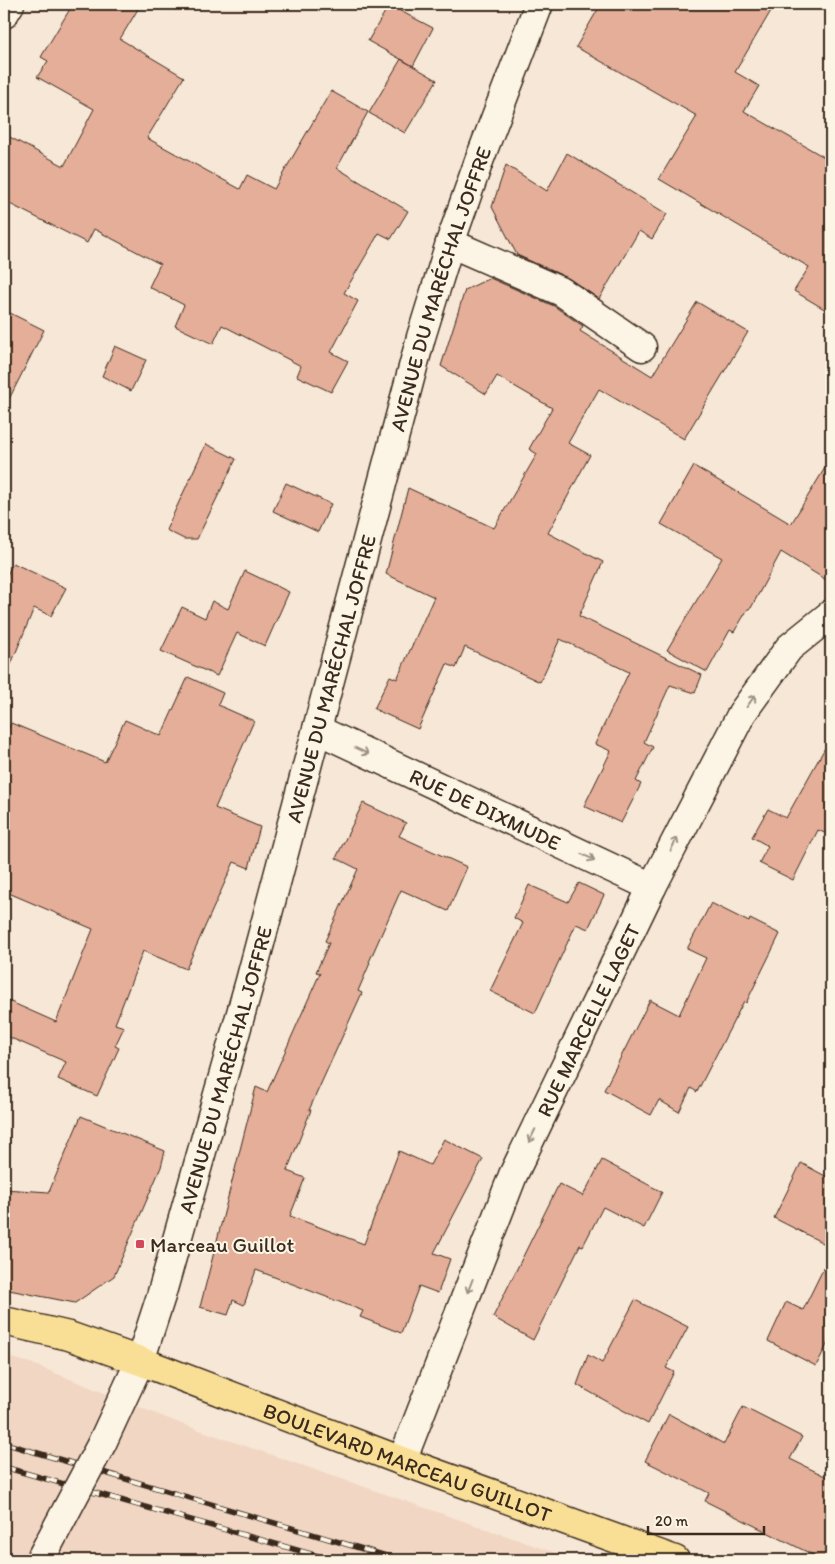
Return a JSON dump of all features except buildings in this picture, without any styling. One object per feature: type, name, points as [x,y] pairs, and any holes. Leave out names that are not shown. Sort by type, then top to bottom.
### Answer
[{"type":"main road","name":"BOULEVARD MARCEAU GUILLOT","points":[[4,1321],[69,1336],[140,1361],[402,1461],[675,1560]]},
{"type":"street","points":[[4,14],[10,4]]},
{"type":"street","name":"AVENUE DU MARÉCHAL JOFFRE","points":[[40,1560],[102,1443],[140,1361],[161,1296],[233,1043],[419,346],[450,243],[539,4]]},
{"type":"street","points":[[450,243],[562,292],[642,347]]},
{"type":"street","name":"RUE MARCELLE LAGET","points":[[402,1461],[513,1175],[652,887],[742,713],[789,648],[831,614]]},
{"type":"street","name":"RUE DE DIXMUDE","points":[[318,730],[652,887]]},
{"type":"shaded area","points":[[4,1356],[30,1363],[179,1423],[576,1560],[4,1560]]},
{"type":"railway","points":[[4,1443],[400,1560]]},
{"type":"railway","points":[[4,1467],[332,1560]]},
{"type":"place","name":"Marceau Guillot","points":[[140,1244]]}]
